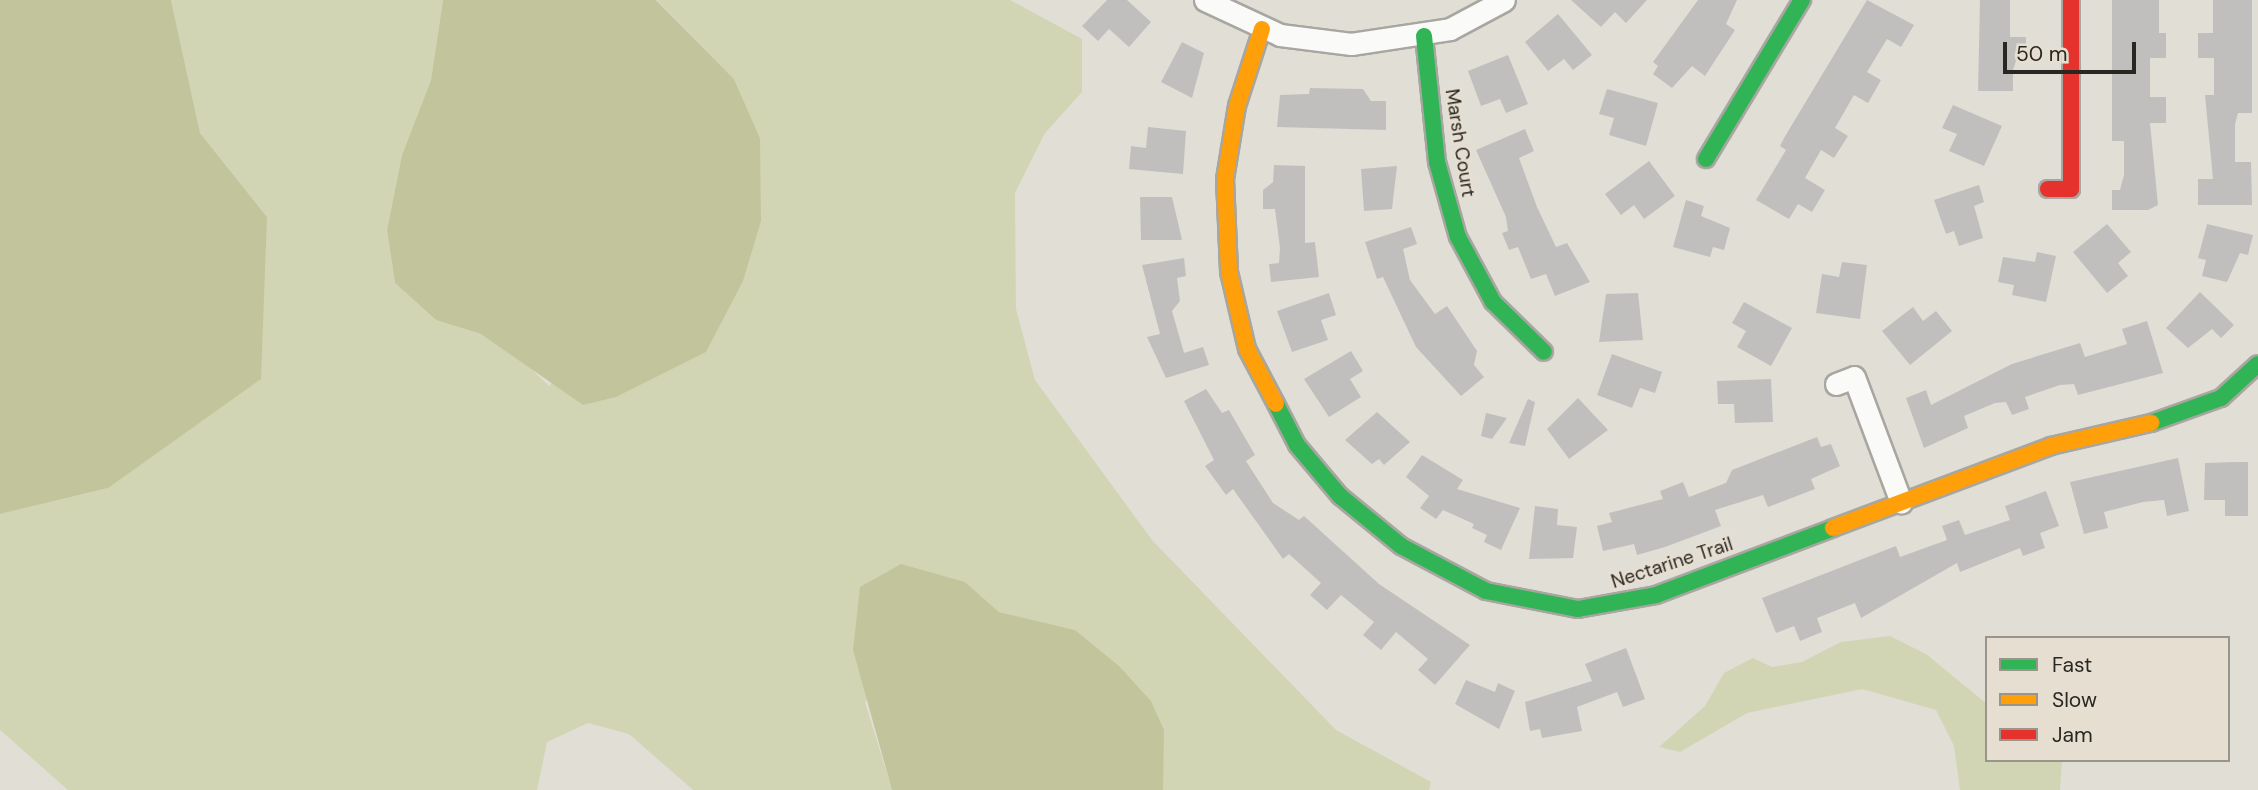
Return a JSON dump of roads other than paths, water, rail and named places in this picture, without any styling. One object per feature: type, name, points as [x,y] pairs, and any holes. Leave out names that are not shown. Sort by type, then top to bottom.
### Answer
[{"type":"street","points":[[1205,0],[1262,29],[1351,44],[1424,36],[1474,19],[1504,0]]},
{"type":"street","points":[[1706,159],[1802,0]]},
{"type":"street","points":[[2048,189],[2071,189],[2071,0]]},
{"type":"street","name":"Nectarine Trail","points":[[1262,29],[1237,106],[1225,179],[1236,312],[1276,412],[1314,468],[1367,521],[1486,591],[1578,609],[1656,595],[2051,446],[2183,416],[2221,397],[2258,364]]},
{"type":"street","name":"Marsh Court","points":[[1424,36],[1437,162],[1458,237],[1493,302],[1544,352]]},
{"type":"street","points":[[1836,384],[1854,377],[1901,502]]}]
